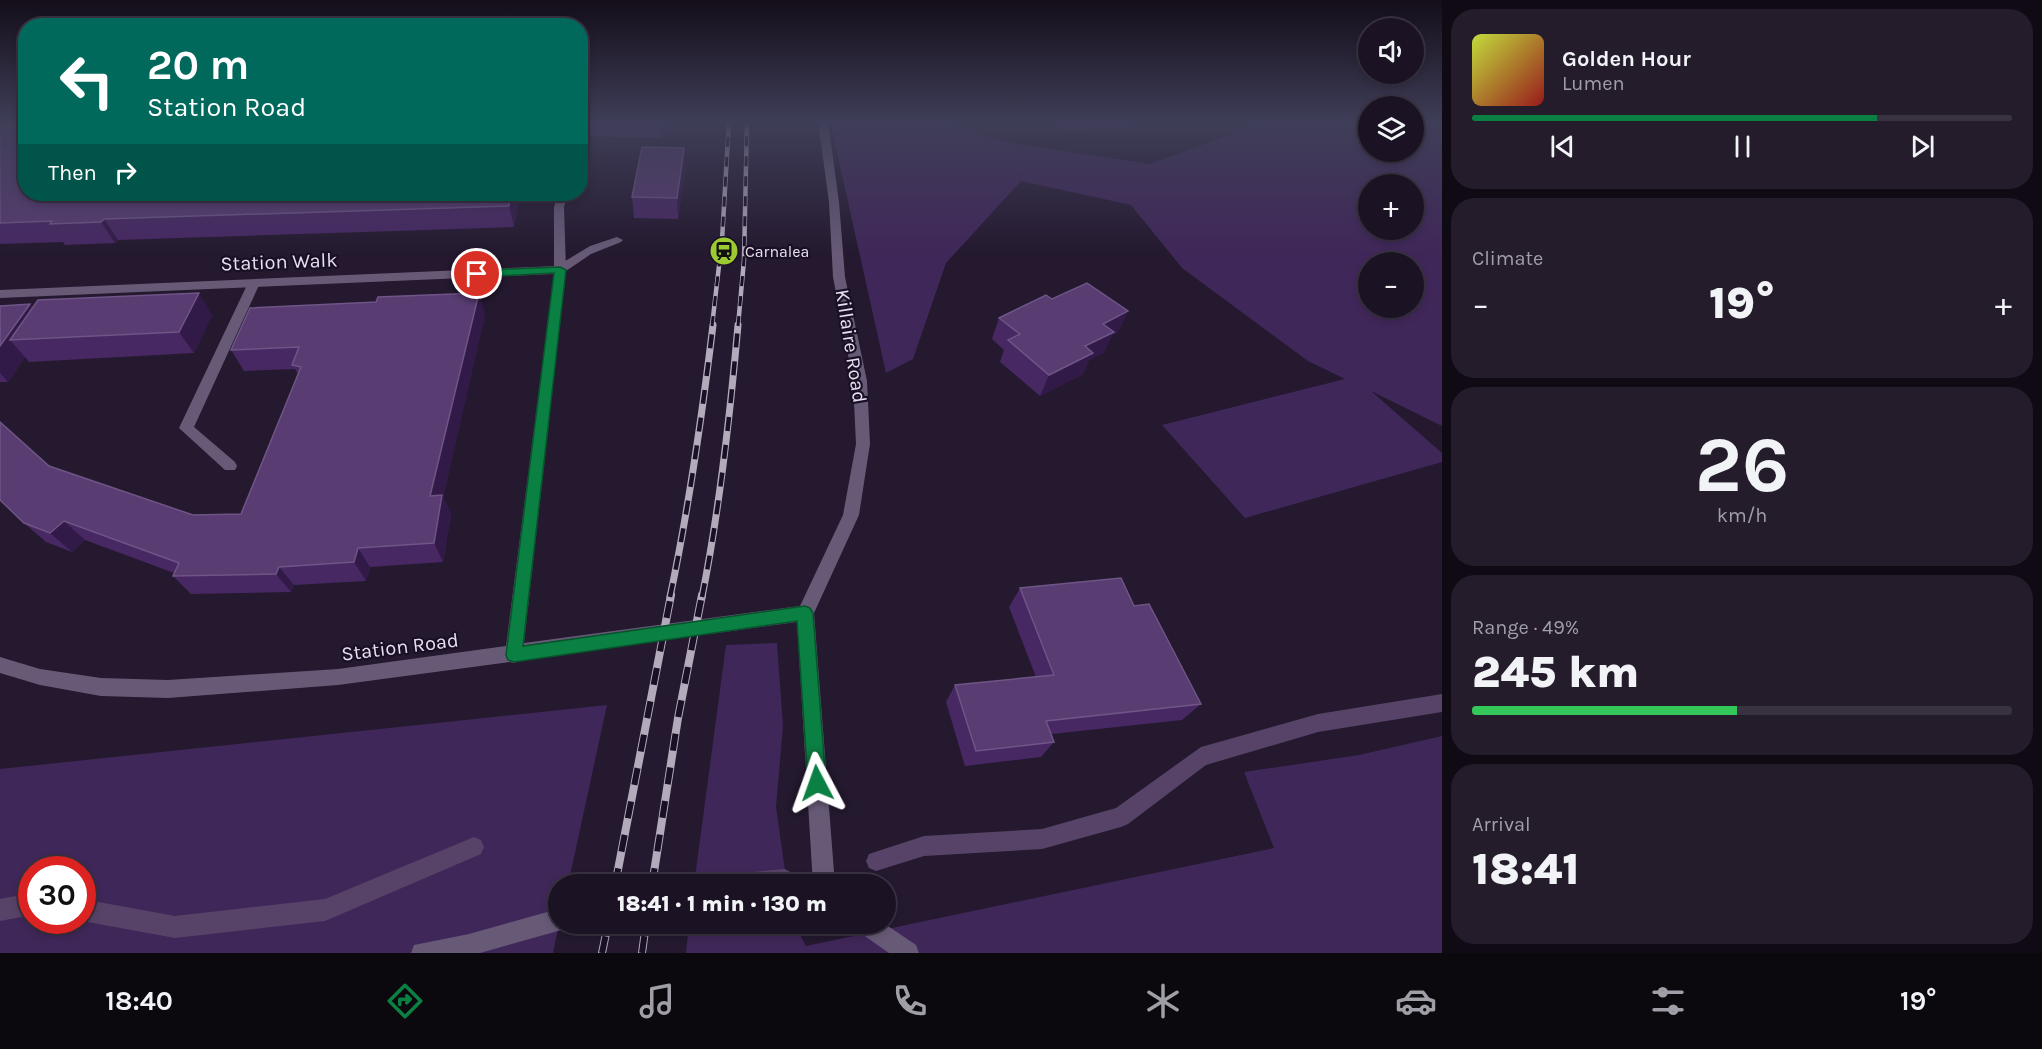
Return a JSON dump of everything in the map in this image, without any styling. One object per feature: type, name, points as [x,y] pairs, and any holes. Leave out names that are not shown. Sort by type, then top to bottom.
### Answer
[{"type":"street","name":"Killaire Road","points":[[823,874],[805,613],[851,515],[863,444],[860,381],[840,277],[829,165]]},
{"type":"street","points":[[514,655],[560,270],[561,201]]},
{"type":"street","points":[[560,270],[583,253],[604,243],[617,240]]},
{"type":"street","name":"Station Walk","points":[[0,294],[560,270]]},
{"type":"street","points":[[230,466],[186,428],[254,283]]},
{"type":"street","name":"Station Road","points":[[0,665],[40,677],[101,687],[168,689],[338,677],[514,655],[805,613]]},
{"type":"street","points":[[422,953],[470,945],[548,923]]},
{"type":"street","points":[[881,934],[908,953]]},
{"type":"shaded area","points":[[840,165],[1442,165],[1442,426],[1371,391],[1442,453],[1442,462],[1245,518],[1162,425],[1345,379],[1308,361],[1182,268],[1131,205],[1021,181],[946,263],[913,359],[886,373]]},
{"type":"shaded area","points":[[777,643],[783,726],[776,807],[785,874],[695,874],[726,645]]},
{"type":"shaded area","points":[[607,705],[570,874],[548,874],[548,934],[557,934],[553,953],[0,953],[0,769]]},
{"type":"shaded area","points":[[1442,736],[1442,953],[686,953],[688,934],[799,934],[806,946],[863,934],[896,934],[896,927],[1274,848],[1244,772],[1359,755]]},
{"type":"building","points":[[0,165],[18,165],[18,201],[510,201],[509,206],[104,219],[101,222],[50,224],[52,221],[0,223]]},
{"type":"building","points":[[638,165],[682,165],[677,198],[632,197]]},
{"type":"building","points":[[1087,283],[1128,311],[1103,324],[1114,332],[1085,346],[1093,353],[1049,375],[1008,340],[1020,334],[999,318],[1046,295],[1052,299]]},
{"type":"building","points":[[199,293],[179,332],[10,340],[38,300]]},
{"type":"building","points":[[479,293],[430,496],[442,495],[434,543],[358,548],[354,562],[279,567],[276,574],[173,576],[179,563],[64,521],[50,533],[24,523],[0,500],[0,422],[49,466],[193,515],[241,514],[301,367],[292,365],[299,347],[231,350],[250,308],[376,302],[378,297]]},
{"type":"building","points":[[30,304],[0,346],[0,306]]},
{"type":"building","points":[[1121,578],[1134,606],[1149,604],[1201,704],[1046,721],[1054,742],[976,751],[955,685],[1054,675],[1020,588]]},
{"type":"waterway","points":[[876,861],[924,846],[1042,839],[1121,817],[1201,757],[1318,723],[1442,703]]},
{"type":"waterway","points":[[96,913],[175,927],[325,910],[474,847]]},
{"type":"waterway","points":[[0,910],[18,907]]},
{"type":"railway","points":[[712,326],[722,240],[726,165]]},
{"type":"railway","points":[[738,326],[744,260],[746,165]]},
{"type":"railway","points":[[670,597],[695,461],[713,325]]},
{"type":"railway","points":[[702,597],[724,461],[738,325]]},
{"type":"railway","points":[[617,874],[671,595]]},
{"type":"railway","points":[[654,874],[678,718],[702,595]]},
{"type":"railway","points":[[602,953],[606,934]]},
{"type":"railway","points":[[642,953],[645,934]]},
{"type":"place","name":"Carnalea","points":[[724,251]]},
{"type":"route","points":[[477,274],[560,270],[514,655],[805,613],[817,783]]}]
